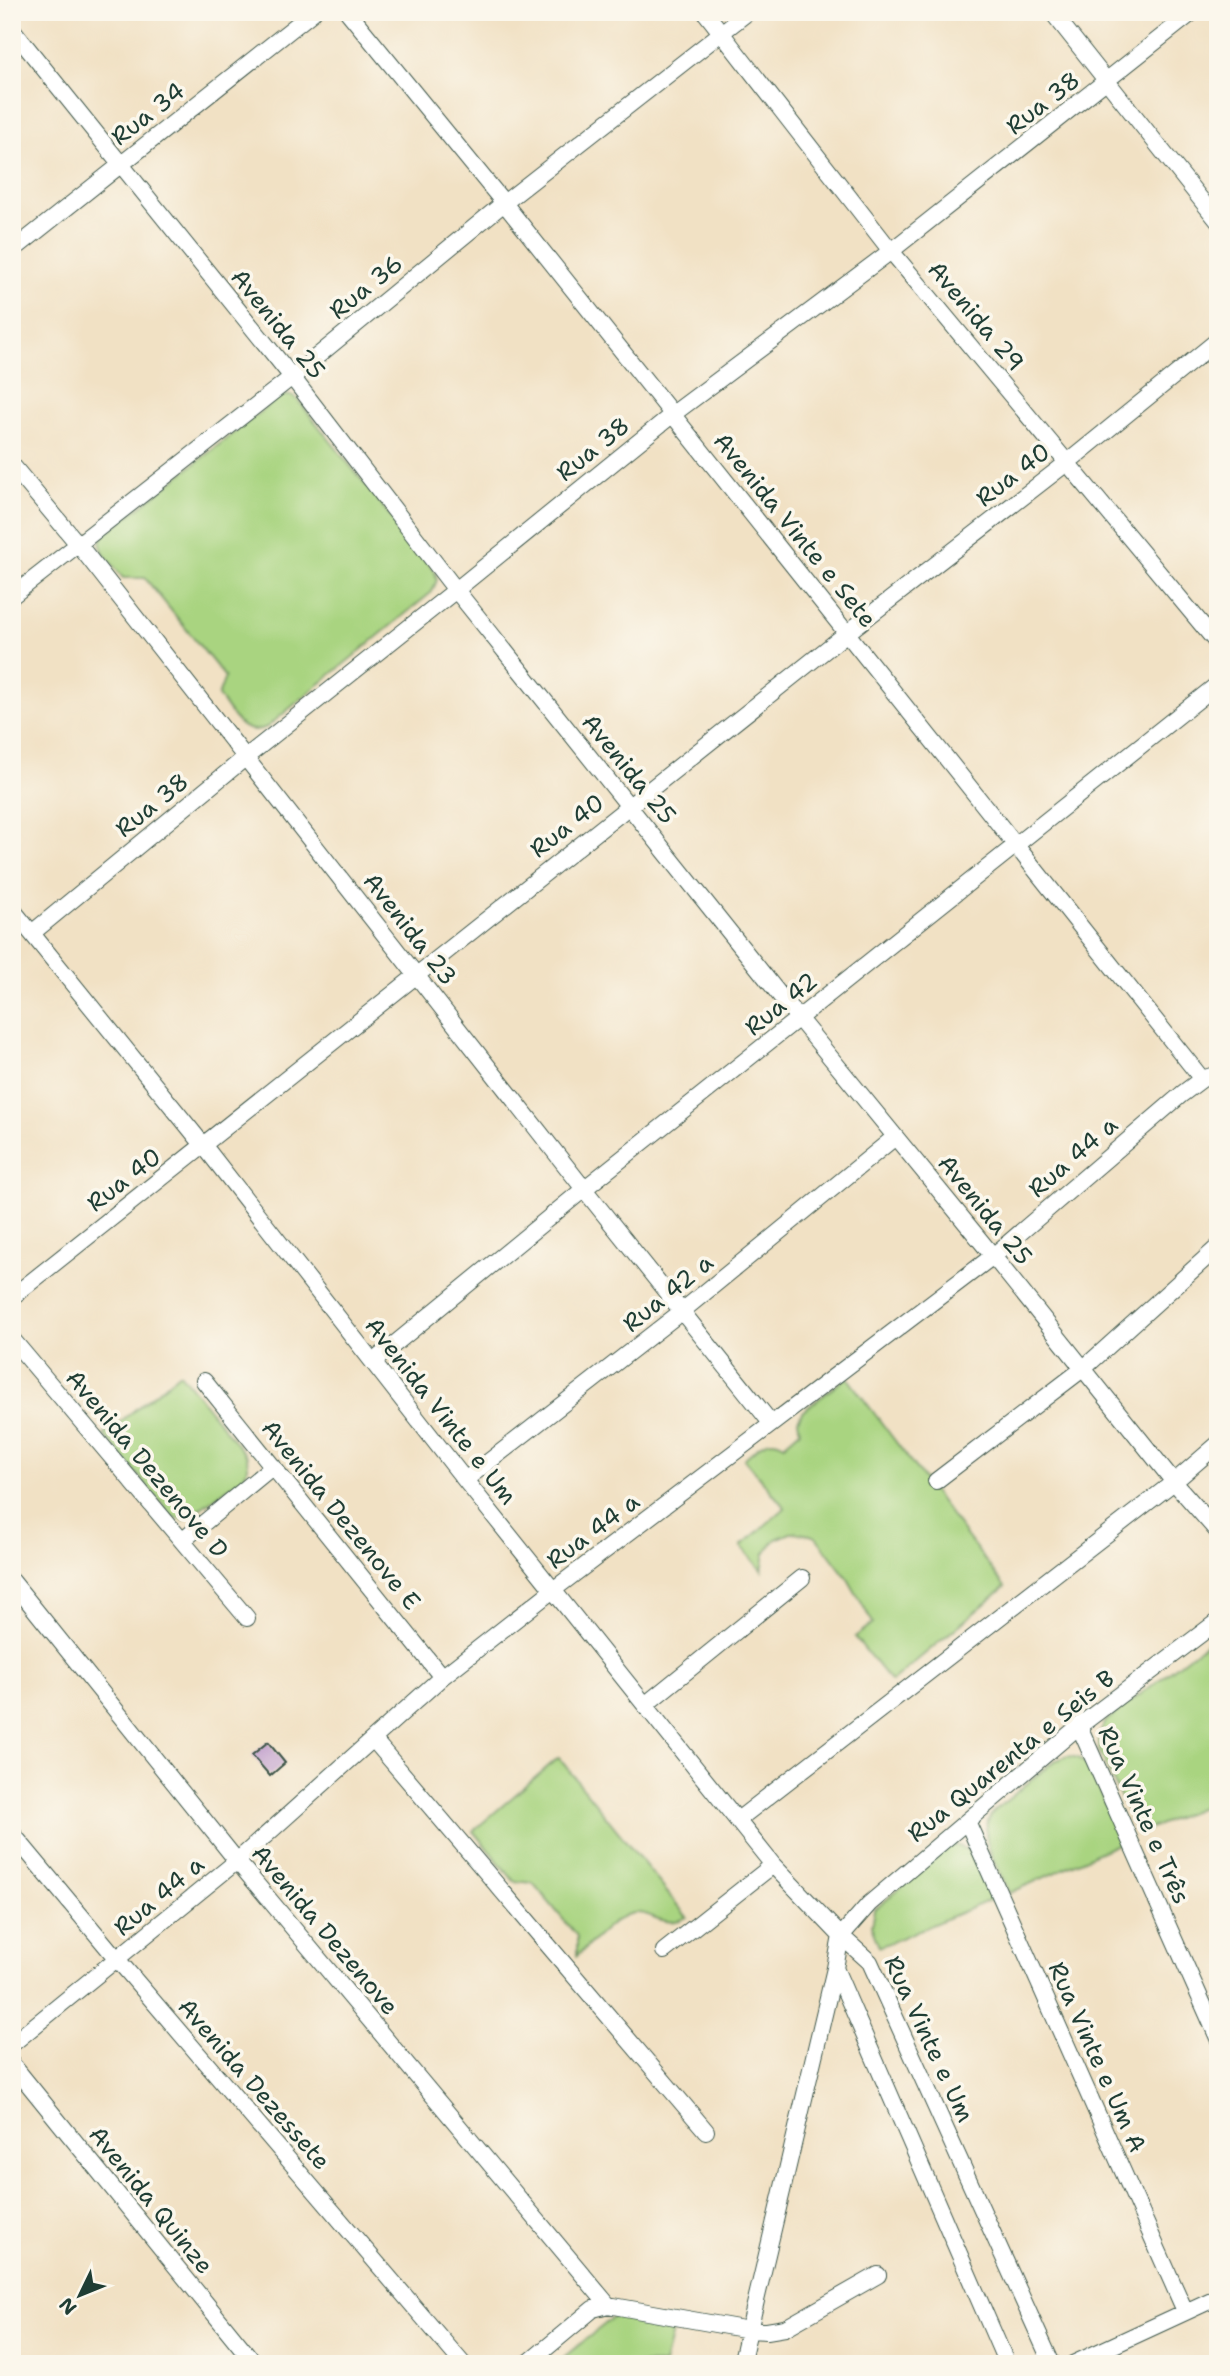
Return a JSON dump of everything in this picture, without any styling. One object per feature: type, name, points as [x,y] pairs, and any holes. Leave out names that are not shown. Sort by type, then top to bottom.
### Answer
[{"type":"street","name":"Rua 34","points":[[12,251],[313,12]]},
{"type":"street","name":"Avenida Vinte e Sete","points":[[348,12],[673,414],[1015,846],[1210,1076]]},
{"type":"street","name":"Avenida 29","points":[[705,12],[891,251],[1218,644]]},
{"type":"street","name":"Rua 36","points":[[12,596],[292,377],[504,203],[748,12]]},
{"type":"street","points":[[1052,12],[1218,221]]},
{"type":"street","name":"Rua 38","points":[[32,933],[246,757],[673,414],[891,251],[1193,12]]},
{"type":"street","name":"Avenida 25","points":[[12,29],[292,377],[456,590],[799,1020],[1174,1482],[1218,1532]]},
{"type":"street","name":"Rua 40","points":[[12,1297],[848,633],[1068,462],[1218,340]]},
{"type":"street","name":"Avenida 23","points":[[12,464],[78,544],[771,1423]]},
{"type":"street","name":"Rua 42","points":[[374,1361],[584,1189],[1218,684]]},
{"type":"street","name":"Avenida Vinte e Um","points":[[12,909],[204,1146],[465,1480],[774,1865],[841,1936]]},
{"type":"street","name":"Rua 44 a","points":[[12,2044],[237,1861],[442,1677],[993,1256],[1182,1094],[1210,1076]]},
{"type":"street","name":"Rua 42 a","points":[[465,1480],[681,1312],[895,1137]]},
{"type":"street","points":[[936,1481],[1084,1368],[1218,1247]]},
{"type":"street","name":"Avenida Dezenove D","points":[[12,1339],[247,1618]]},
{"type":"street","name":"Avenida Dezenove E","points":[[204,1381],[442,1677]]},
{"type":"street","points":[[739,1819],[1174,1482],[1218,1444]]},
{"type":"street","points":[[182,1541],[273,1466]]},
{"type":"street","points":[[645,1705],[802,1578]]},
{"type":"street","name":"Avenida Dezenove","points":[[12,1581],[237,1861],[608,2305]]},
{"type":"street","name":"Rua Quarenta e Seis B","points":[[841,1936],[869,1904],[1079,1726],[1218,1621]]},
{"type":"street","name":"Rua Vinte e Três","points":[[1079,1726],[1218,2038]]},
{"type":"street","points":[[373,1739],[706,2131]]},
{"type":"street","name":"Rua Vinte e Um A","points":[[967,1821],[1185,2311]]},
{"type":"street","name":"Avenida Dezessete","points":[[12,1833],[463,2364]]},
{"type":"street","points":[[664,1951],[774,1865]]},
{"type":"street","points":[[741,2364],[841,1936]]},
{"type":"street","name":"Rua Vinte e Um","points":[[841,1936],[870,1962],[1052,2364]]},
{"type":"street","points":[[835,1968],[1007,2364]]},
{"type":"street","name":"Avenida Quinze","points":[[12,2064],[255,2364]]},
{"type":"street","points":[[527,2364],[593,2309],[608,2305],[767,2331],[785,2328],[878,2275]]},
{"type":"street","points":[[1073,2364],[1218,2297]]},
{"type":"green space","points":[[282,395],[297,399],[435,572],[437,580],[432,592],[267,727],[251,730],[238,722],[218,696],[225,677],[145,578],[123,578],[104,554],[100,543],[104,535]]},
{"type":"green space","points":[[180,1373],[247,1457],[248,1467],[244,1476],[185,1520],[173,1517],[104,1435]]},
{"type":"green space","points":[[847,1377],[1005,1587],[891,1682],[855,1637],[873,1623],[848,1579],[816,1537],[793,1532],[776,1539],[765,1553],[762,1571],[741,1546],[785,1508],[744,1459],[768,1442],[784,1445],[800,1431],[798,1420],[802,1412]]},
{"type":"green space","points":[[1218,1634],[1218,1800],[1137,1834],[1099,1750],[1099,1735],[1106,1721]]},
{"type":"green space","points":[[1068,1756],[1079,1758],[1088,1766],[1122,1842],[1010,1893],[990,1852],[986,1831],[988,1821],[993,1812],[1054,1761]]},
{"type":"green space","points":[[558,1758],[687,1917],[670,1922],[644,1914],[629,1914],[609,1926],[577,1956],[577,1936],[533,1883],[514,1881],[473,1831]]},
{"type":"green space","points":[[951,1845],[968,1850],[974,1857],[993,1899],[879,1947],[871,1926],[874,1910]]},
{"type":"green space","points":[[620,2312],[673,2328],[664,2364],[555,2364]]},
{"type":"building","points":[[268,1742],[285,1763],[270,1776],[252,1755]]}]
